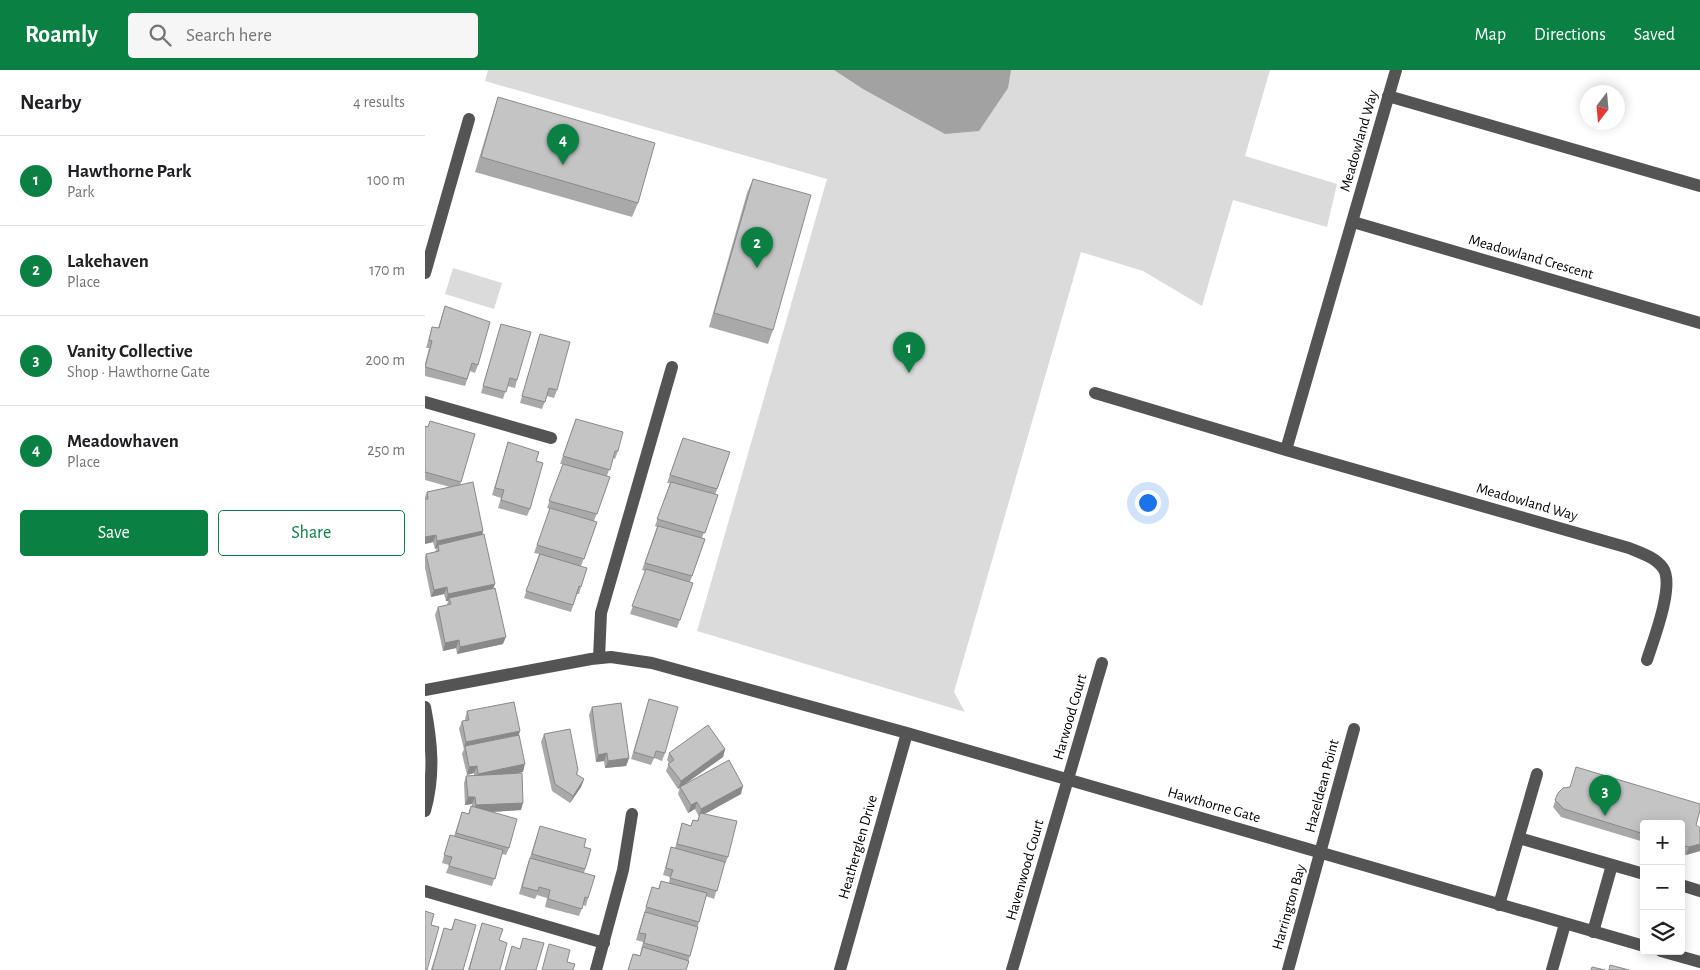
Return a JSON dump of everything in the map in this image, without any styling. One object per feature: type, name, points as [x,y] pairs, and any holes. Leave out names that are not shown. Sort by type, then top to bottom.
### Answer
[{"type":"street","name":"Meadowland Way","points":[[1286,450],[1396,70]]},
{"type":"street","points":[[1388,96],[1700,186]]},
{"type":"street","points":[[425,273],[469,119]]},
{"type":"street","name":"Meadowland Crescent","points":[[1353,222],[1700,323]]},
{"type":"street","points":[[599,658],[601,613],[672,366]]},
{"type":"street","name":"Meadowland Way","points":[[1095,393],[1629,548],[1649,556],[1663,569],[1667,585],[1647,660]]},
{"type":"street","points":[[425,402],[551,438]]},
{"type":"street","name":"Hawthorne Gate","points":[[425,690],[599,658],[630,659],[652,663],[907,733],[1640,945]]},
{"type":"street","name":"Harwood Court","points":[[1069,780],[1102,662]]},
{"type":"street","points":[[425,707],[433,758],[433,772],[425,811]]},
{"type":"street","name":"Hazeldean Point","points":[[1321,852],[1354,729]]},
{"type":"street","name":"Heatherglen Drive","points":[[841,970],[907,733]]},
{"type":"street","points":[[1499,905],[1537,774]]},
{"type":"street","name":"Havenwood Court","points":[[1012,970],[1069,780]]},
{"type":"street","points":[[596,970],[623,870],[631,814]]},
{"type":"street","points":[[1519,838],[1640,873]]},
{"type":"street","name":"Harrington Bay","points":[[1288,970],[1321,852]]},
{"type":"street","points":[[1593,932],[1612,865]]},
{"type":"street","points":[[1685,886],[1700,891]]},
{"type":"street","points":[[425,891],[604,943]]},
{"type":"street","points":[[1552,970],[1565,924]]},
{"type":"street","points":[[1675,955],[1700,962]]},
{"type":"shaded area","points":[[488,70],[1270,70],[1245,156],[1337,184],[1327,227],[1233,200],[1202,306],[1143,271],[1081,252],[954,692],[965,712],[697,631],[827,179],[485,81]]},
{"type":"shaded area","points":[[834,70],[1011,70],[1008,88],[979,131],[945,134],[863,89]]},
{"type":"shaded area","points":[[453,268],[502,283],[494,309],[445,294]]},
{"type":"building","points":[[498,97],[655,143],[638,203],[481,157]]},
{"type":"building","points":[[753,179],[811,195],[773,330],[714,313]]},
{"type":"building","points":[[445,306],[490,322],[478,365],[472,363],[467,379],[425,367],[432,341],[429,340],[432,327],[439,328]]},
{"type":"building","points":[[501,324],[531,332],[517,380],[510,378],[506,392],[483,386]]},
{"type":"building","points":[[540,334],[570,342],[557,390],[549,388],[545,402],[522,396]]},
{"type":"building","points":[[576,419],[623,432],[610,470],[563,456]]},
{"type":"building","points":[[430,421],[475,434],[461,482],[425,472],[425,426],[428,427]]},
{"type":"building","points":[[683,438],[730,452],[717,489],[670,475]]},
{"type":"building","points":[[508,442],[539,452],[536,461],[543,463],[530,509],[501,500],[504,490],[495,488]]},
{"type":"building","points":[[563,464],[610,477],[597,514],[549,501]]},
{"type":"building","points":[[473,482],[483,531],[437,541],[436,535],[425,537],[425,499],[428,499],[427,492]]},
{"type":"building","points":[[671,482],[718,495],[705,533],[657,519]]},
{"type":"building","points":[[550,508],[597,522],[584,559],[537,545]]},
{"type":"building","points":[[658,526],[705,539],[692,576],[645,563]]},
{"type":"building","points":[[484,534],[495,584],[448,594],[447,587],[434,590],[426,554],[439,551],[438,545]]},
{"type":"building","points":[[540,554],[587,568],[573,605],[526,591]]},
{"type":"building","points":[[646,569],[693,583],[680,620],[632,606]]},
{"type":"building","points":[[495,588],[506,637],[460,647],[459,640],[445,643],[438,607],[451,604],[449,598]]},
{"type":"building","points":[[649,699],[678,707],[665,753],[656,751],[654,758],[634,752]]},
{"type":"building","points":[[514,702],[520,731],[466,742],[462,721],[469,720],[467,711]]},
{"type":"building","points":[[621,703],[629,758],[608,761],[607,753],[598,755],[592,707]]},
{"type":"building","points":[[708,725],[725,749],[681,781],[668,764],[674,760],[669,753]]},
{"type":"building","points":[[570,729],[578,770],[576,774],[584,779],[573,796],[555,784],[544,734]]},
{"type":"building","points":[[519,735],[525,764],[478,774],[477,766],[469,767],[465,746]]},
{"type":"building","points":[[729,760],[743,786],[701,809],[697,802],[691,805],[680,787]]},
{"type":"building","points":[[1576,767],[1700,804],[1696,825],[1700,828],[1700,844],[1689,847],[1685,846],[1685,820],[1640,820],[1640,833],[1564,809],[1555,800],[1563,788],[1570,787]]},
{"type":"building","points":[[522,773],[523,803],[476,805],[475,797],[468,797],[466,776]]},
{"type":"building","points":[[471,806],[517,819],[509,848],[456,833],[462,812],[469,814]]},
{"type":"building","points":[[700,813],[737,821],[728,857],[677,844],[682,823],[691,826],[693,820],[698,821]]},
{"type":"building","points":[[540,826],[586,839],[584,847],[591,849],[585,869],[532,854]]},
{"type":"building","points":[[450,835],[503,850],[495,879],[449,866],[452,857],[444,855]]},
{"type":"building","points":[[671,847],[725,862],[717,891],[670,878],[673,870],[666,868]]},
{"type":"building","points":[[530,858],[595,876],[588,898],[585,897],[582,909],[548,899],[550,890],[539,887],[538,891],[522,887]]},
{"type":"building","points":[[661,881],[707,893],[699,922],[646,907],[652,887],[659,889]]},
{"type":"building","points":[[425,911],[434,914],[431,925],[439,927],[427,970],[425,970]]},
{"type":"building","points":[[645,912],[698,927],[690,956],[644,943],[646,934],[639,933]]},
{"type":"building","points":[[455,919],[476,925],[463,970],[432,970],[444,928],[452,930]]},
{"type":"building","points":[[482,923],[503,929],[499,940],[507,943],[500,970],[469,970]]},
{"type":"building","points":[[523,938],[544,943],[536,970],[505,970],[512,946],[520,949]]},
{"type":"building","points":[[549,944],[570,950],[567,962],[575,964],[573,970],[542,970]]},
{"type":"building","points":[[643,947],[689,961],[686,970],[628,970],[633,954],[640,956]]},
{"type":"building","points":[[1610,965],[1629,970],[1609,970]]},
{"type":"building","points":[[1592,967],[1605,970],[1591,970]]},
{"type":"place","name":"Meadowhaven","points":[[563,165]]},
{"type":"place","name":"Lakehaven","points":[[757,268]]},
{"type":"place","name":"Hawthorne Park","points":[[909,373]]},
{"type":"place","name":"Vanity Collective","points":[[1605,816]]}]
